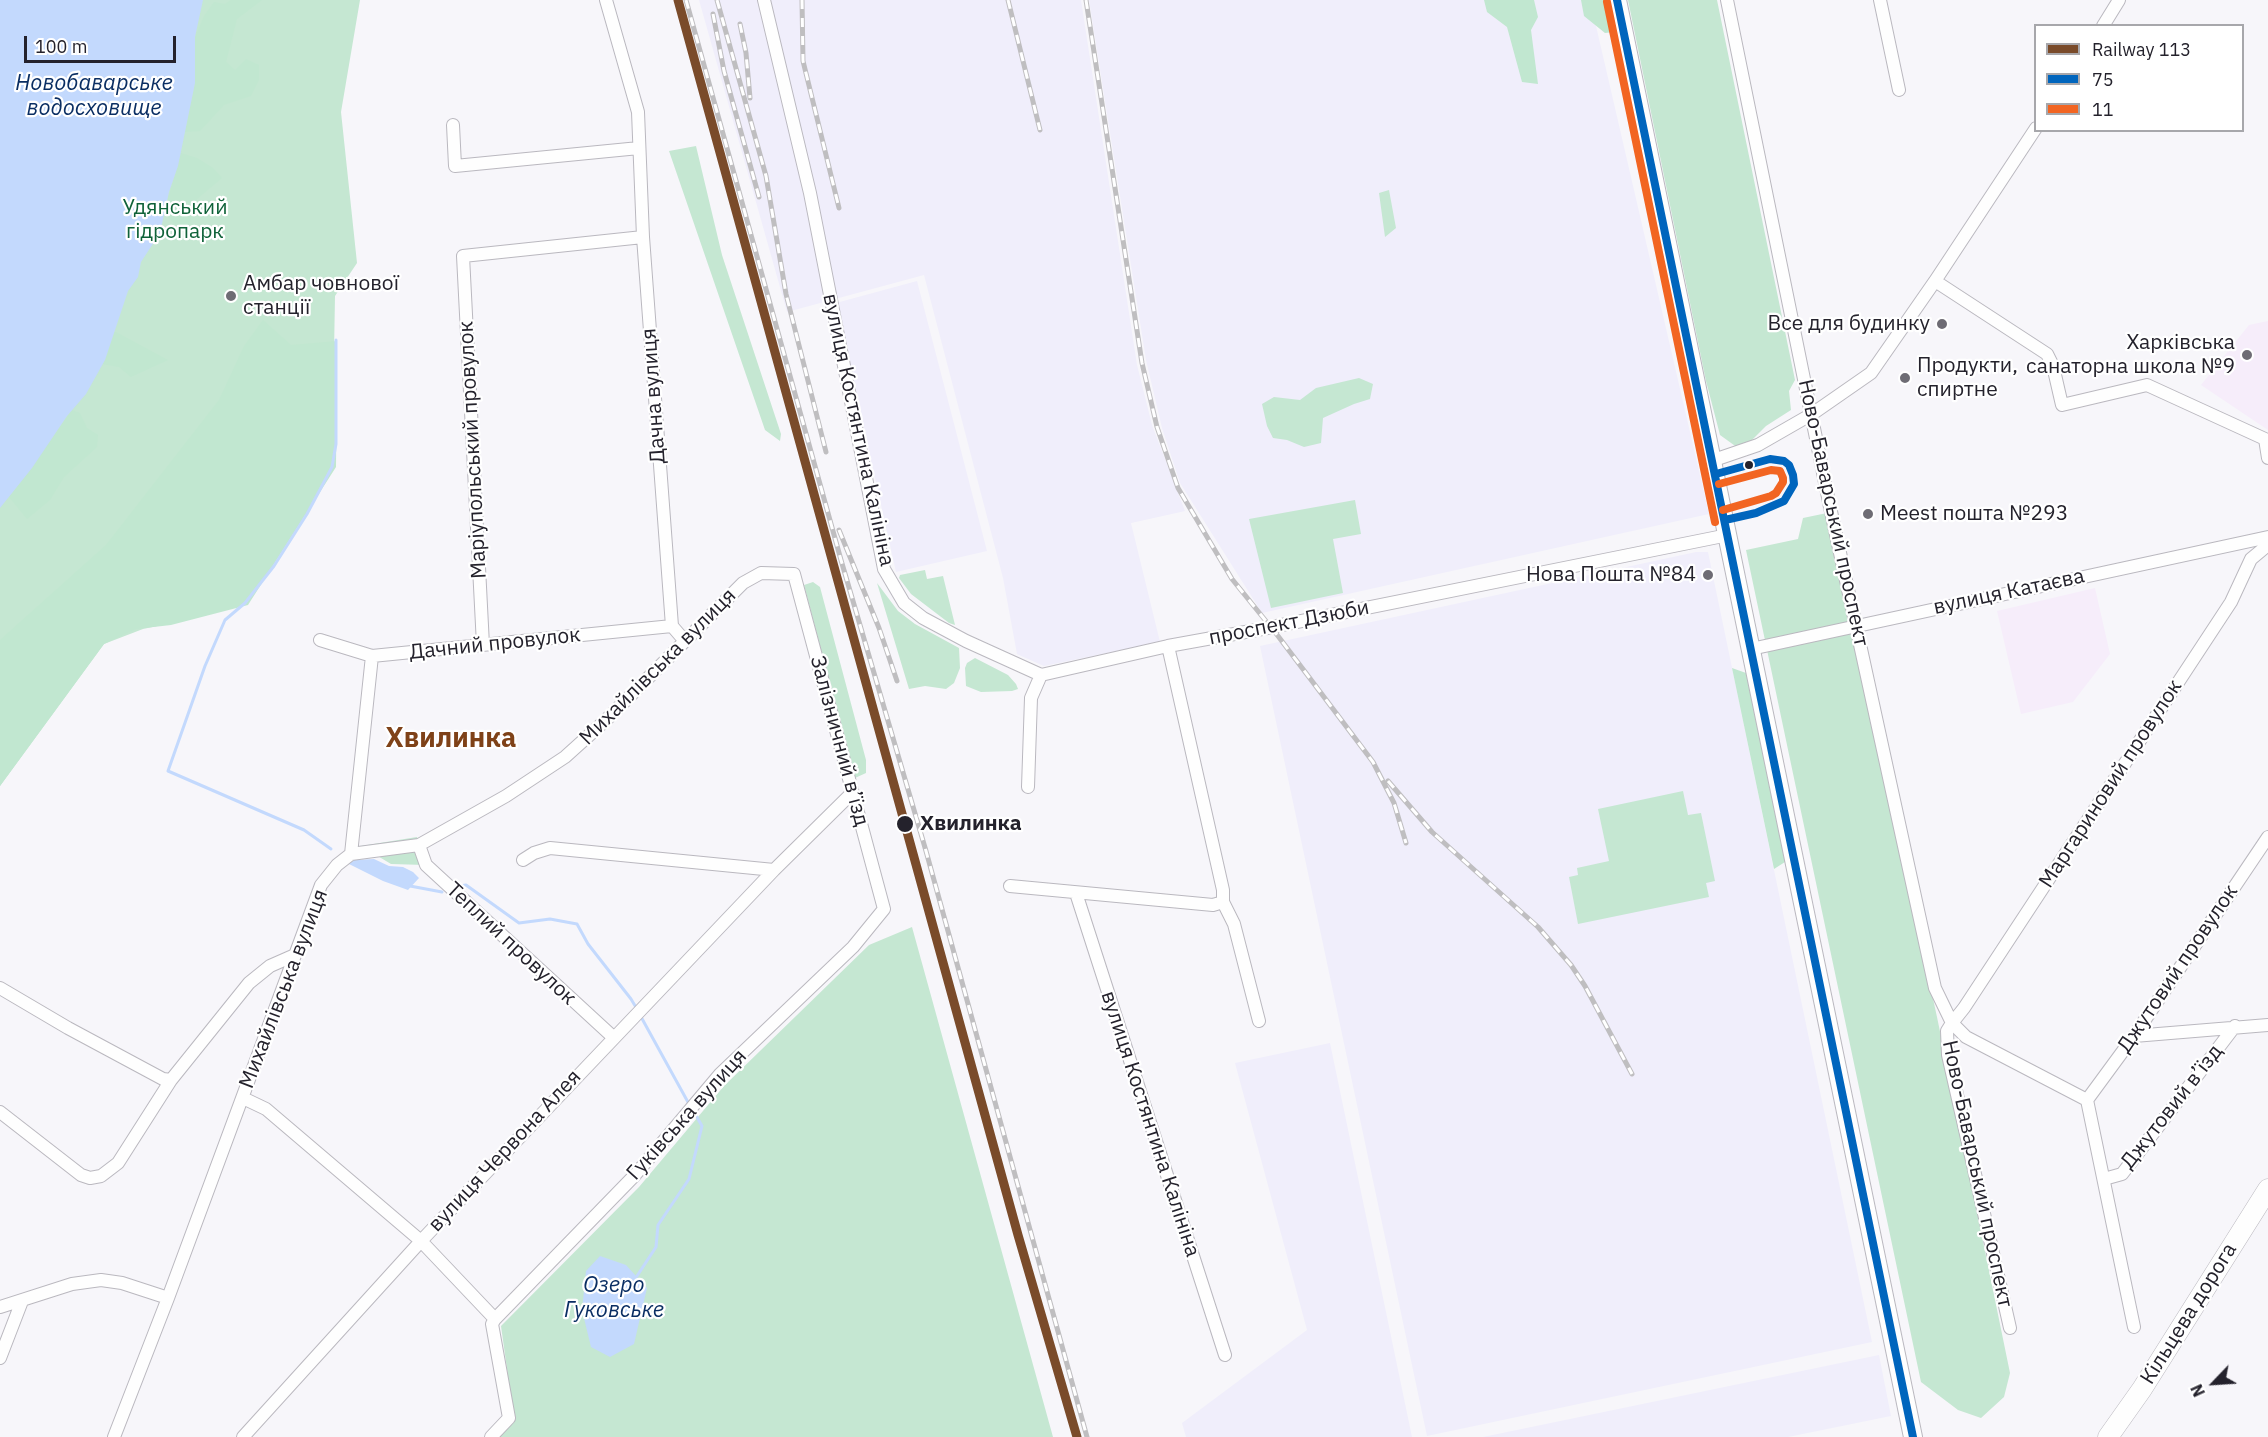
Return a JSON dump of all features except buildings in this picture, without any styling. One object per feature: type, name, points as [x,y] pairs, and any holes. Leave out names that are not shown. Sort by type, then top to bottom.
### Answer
[{"type":"highway","name":"Кільцева дорога","points":[[2108,1437],[2142,1389],[2268,1189]]},
{"type":"main road","points":[[1617,0],[1714,460],[1913,1437]]},
{"type":"street","name":"Дачна вулиця","points":[[606,0],[638,112],[643,237],[672,626]]},
{"type":"street","name":"вулиця Костянтина Калініна","points":[[764,0],[810,193],[884,569],[904,603],[923,618],[966,641],[1004,656],[1041,675]]},
{"type":"street","name":"Ново-Баварський проспект","points":[[1726,0],[1935,988],[1952,1023],[1966,1037],[2087,1100]]},
{"type":"street","points":[[1880,0],[1899,90]]},
{"type":"street","points":[[2104,24],[2119,0]]},
{"type":"street","points":[[453,125],[455,166],[639,148]]},
{"type":"street","points":[[1714,460],[1758,445],[1812,414],[1871,373],[2034,131]]},
{"type":"street","name":"Маріупольський провулок","points":[[483,645],[463,256],[643,237]]},
{"type":"street","points":[[1935,281],[2047,354],[2053,366],[2062,405],[2147,386],[2265,439],[2268,458]]},
{"type":"street","name":"проспект Дзюби","points":[[1168,646],[1728,535]]},
{"type":"street","name":"вулиця Катаєва","points":[[1751,649],[2268,537]]},
{"type":"street","name":"Маргариновий провулок","points":[[1952,1023],[2231,602],[2251,559],[2268,545]]},
{"type":"street","name":"Михайлівська вулиця","points":[[114,1437],[321,885],[337,865],[351,854],[419,845],[506,796],[565,757],[606,720],[743,583],[761,573],[794,574]]},
{"type":"street","name":"Залізничний в’їзд","points":[[794,574],[884,909]]},
{"type":"street","points":[[672,626],[684,640]]},
{"type":"street","name":"Дачний провулок","points":[[320,640],[372,656],[672,626]]},
{"type":"street","points":[[1028,787],[1031,698],[1041,675],[1168,646],[1223,890],[1223,902],[1234,924],[1259,1021]]},
{"type":"street","points":[[351,854],[372,656]]},
{"type":"street","name":"вулиця Червона Алея","points":[[243,1437],[421,1241],[613,1037],[774,870],[852,793]]},
{"type":"street","name":"Джутовий провулок","points":[[2087,1100],[2134,1036],[2268,837]]},
{"type":"street","name":"Теплий провулок","points":[[419,845],[426,866],[613,1037]]},
{"type":"street","points":[[523,860],[534,853],[550,848],[774,870]]},
{"type":"street","points":[[1010,886],[1213,905],[1223,902]]},
{"type":"street","name":"вулиця Костянтина Калініна","points":[[1076,893],[1225,1355]]},
{"type":"street","name":"Гуківська вулиця","points":[[494,1322],[635,1175],[720,1074],[853,947],[884,909]]},
{"type":"street","points":[[0,1112],[81,1175],[90,1178],[101,1176],[118,1163],[171,1080],[249,983],[270,966],[296,955]]},
{"type":"street","points":[[0,988],[79,1034],[171,1080]]},
{"type":"street","name":"Ново-Баварський проспект","points":[[1952,1023],[1947,1032],[1948,1055],[2010,1328]]},
{"type":"street","points":[[2134,1036],[2268,1025]]},
{"type":"street","name":"Джутовий в’їзд","points":[[2104,1179],[2122,1174],[2235,1026]]},
{"type":"street","points":[[243,1098],[266,1109],[421,1241],[494,1322],[509,1418],[491,1437]]},
{"type":"street","points":[[2087,1100],[2134,1327]]},
{"type":"street","points":[[0,1307],[72,1284],[101,1280],[122,1283],[168,1298]]},
{"type":"street","points":[[0,1358],[22,1301]]},
{"type":"shaded area","points":[[699,0],[1081,0],[1137,365],[1152,425],[1185,511],[1131,523],[1160,642],[1044,666],[1017,654],[1003,578],[924,275],[787,312]]},
{"type":"shaded area","points":[[1089,0],[1590,0],[1709,514],[1262,613],[1180,483],[1162,428],[1146,360]]},
{"type":"shaded area","points":[[917,281],[987,551],[896,572],[836,303]]},
{"type":"shaded area","name":"Харківська санаторна школа №9","points":[[2268,321],[2268,430],[2201,385],[2249,325]]},
{"type":"shaded area","points":[[1696,552],[1708,552],[1872,1342],[1427,1436],[1260,646]]},
{"type":"shaded area","points":[[2095,588],[2110,654],[2073,702],[2021,714],[1997,611]]},
{"type":"shaded area","points":[[1330,1043],[1412,1437],[1186,1437],[1182,1423],[1307,1330],[1235,1063]]},
{"type":"shaded area","points":[[1879,1355],[1891,1416],[1788,1437],[1483,1437]]},
{"type":"green space","name":"Удянський гідропарк","points":[[0,0],[360,0],[341,112],[357,263],[335,296],[332,467],[172,623],[143,629],[104,644],[0,786]]},
{"type":"green space","points":[[231,0],[262,0],[237,19],[226,62],[235,70],[246,59],[259,65],[259,80],[251,96],[224,105],[200,131],[185,132],[195,83],[195,37],[204,16],[214,2],[225,4]]},
{"type":"green space","points":[[1484,0],[1534,0],[1538,17],[1531,30],[1538,84],[1522,82],[1507,27],[1487,12]]},
{"type":"green space","points":[[1581,0],[1608,0],[1614,32],[1605,33],[1584,16]]},
{"type":"green space","points":[[1628,0],[1717,0],[1795,380],[1789,391],[1791,410],[1766,426],[1747,445],[1738,448],[1720,435],[1706,381]]},
{"type":"green space","points":[[696,146],[722,255],[781,434],[780,441],[765,430],[669,151]]},
{"type":"green space","points":[[181,153],[197,158],[213,168],[222,178],[197,199],[189,225],[175,224],[164,213]]},
{"type":"green space","points":[[1389,190],[1396,228],[1385,237],[1379,193]]},
{"type":"green space","points":[[263,320],[291,345],[337,341],[336,467],[248,605],[171,625],[136,629],[104,644],[0,786],[0,640],[106,545],[219,400],[244,346]]},
{"type":"green space","points":[[113,332],[168,360],[131,377],[119,367],[102,364]]},
{"type":"green space","points":[[1359,378],[1373,384],[1370,399],[1323,418],[1321,443],[1304,447],[1287,440],[1273,438],[1267,426],[1262,404],[1274,397],[1300,400],[1316,388]]},
{"type":"green space","points":[[72,410],[80,413],[87,428],[98,435],[97,447],[64,477],[50,500],[27,519],[9,497]]},
{"type":"green space","points":[[1355,500],[1361,534],[1333,539],[1343,593],[1271,608],[1249,519]]},
{"type":"green space","points":[[1827,513],[1937,1017],[2010,1373],[2004,1397],[1981,1418],[1958,1410],[1921,1382],[1746,550],[1798,539],[1803,518]]},
{"type":"green space","points":[[925,570],[927,579],[943,576],[955,625],[949,623],[911,594],[899,578],[900,575]]},
{"type":"green space","points":[[813,582],[820,587],[866,760],[866,773],[855,778],[804,585]]},
{"type":"green space","points":[[877,583],[898,611],[915,624],[959,648],[960,668],[954,683],[946,689],[925,686],[909,689]]},
{"type":"green space","points":[[975,658],[1008,675],[1018,689],[981,692],[966,686],[965,668],[967,663]]},
{"type":"green space","points":[[1732,668],[1746,673],[1785,862],[1774,869]]},
{"type":"green space","points":[[1683,791],[1688,815],[1701,813],[1715,881],[1706,883],[1709,897],[1578,924],[1569,877],[1578,875],[1577,868],[1609,861],[1598,809]]},
{"type":"green space","points":[[417,837],[425,865],[391,864],[361,846]]},
{"type":"green space","points":[[912,927],[1053,1437],[499,1437],[514,1419],[501,1326],[639,1187],[724,1086],[869,945]]},
{"type":"water","name":"Новобаварське водосховище","points":[[0,0],[203,0],[195,37],[195,83],[178,166],[169,192],[160,233],[141,262],[138,277],[128,291],[105,360],[86,394],[67,416],[32,468],[0,508]]},
{"type":"water","points":[[374,859],[389,866],[403,867],[419,878],[408,890],[383,881],[349,864],[354,860]]},
{"type":"water","name":"Озеро Гуковське","points":[[600,1256],[626,1265],[647,1288],[634,1344],[610,1357],[591,1347],[582,1310],[586,1271]]},
{"type":"waterway","points":[[331,849],[304,830],[168,771],[205,666],[225,620],[245,603],[274,566],[307,514],[332,467],[336,444],[336,340]]},
{"type":"waterway","points":[[460,886],[466,885],[519,923],[550,919],[577,924],[588,944],[637,1009]]},
{"type":"waterway","points":[[410,886],[442,892]]},
{"type":"waterway","points":[[640,1015],[689,1104]]},
{"type":"waterway","points":[[637,1276],[656,1247],[658,1225],[689,1179],[702,1126],[694,1112]]},
{"type":"railway","points":[[686,0],[841,560],[926,851],[1087,1437]]},
{"type":"railway","points":[[717,0],[766,176],[786,294],[826,452]]},
{"type":"railway","points":[[802,0],[803,61],[839,208]]},
{"type":"railway","points":[[1008,0],[1040,130]]},
{"type":"railway","points":[[1086,0],[1142,363],[1157,427],[1178,488],[1232,579],[1373,762],[1394,803],[1406,843]]},
{"type":"railway","points":[[713,14],[724,71],[759,197]]},
{"type":"railway","points":[[740,24],[746,53],[750,98]]},
{"type":"railway","points":[[839,530],[879,628],[897,681]]},
{"type":"railway","points":[[1388,781],[1432,832],[1538,927],[1571,965],[1585,986],[1632,1074]]},
{"type":"rail line","name":"113","points":[[678,0],[1018,1235],[1077,1437]]},
{"type":"transit line","name":"75","points":[[1617,0],[1913,1437]]},
{"type":"transit line","name":"11","points":[[1607,2],[1715,522]]},
{"type":"transit line","name":"75","points":[[1716,474],[1770,459],[1784,461],[1789,465],[1793,475],[1794,484],[1784,501],[1756,513],[1725,520]]},
{"type":"transit line","name":"11","points":[[1719,484],[1771,470],[1780,471],[1783,478],[1776,493],[1771,496],[1723,510]]},
{"type":"place","name":"Амбар човнової станції","points":[[231,296]]},
{"type":"place","name":"Все для будинку","points":[[1942,324]]},
{"type":"place","name":"Харківська санаторна школа №9","points":[[2247,355]]},
{"type":"place","name":"Продукти, спиртне","points":[[1905,378]]},
{"type":"place","name":"Meest пошта №293","points":[[1868,514]]},
{"type":"place","name":"Нова Пошта №84","points":[[1708,575]]},
{"type":"place","name":"Хвилинка","points":[[905,824]]},
{"type":"district","name":"Хвилинка","points":[[451,739]]}]
